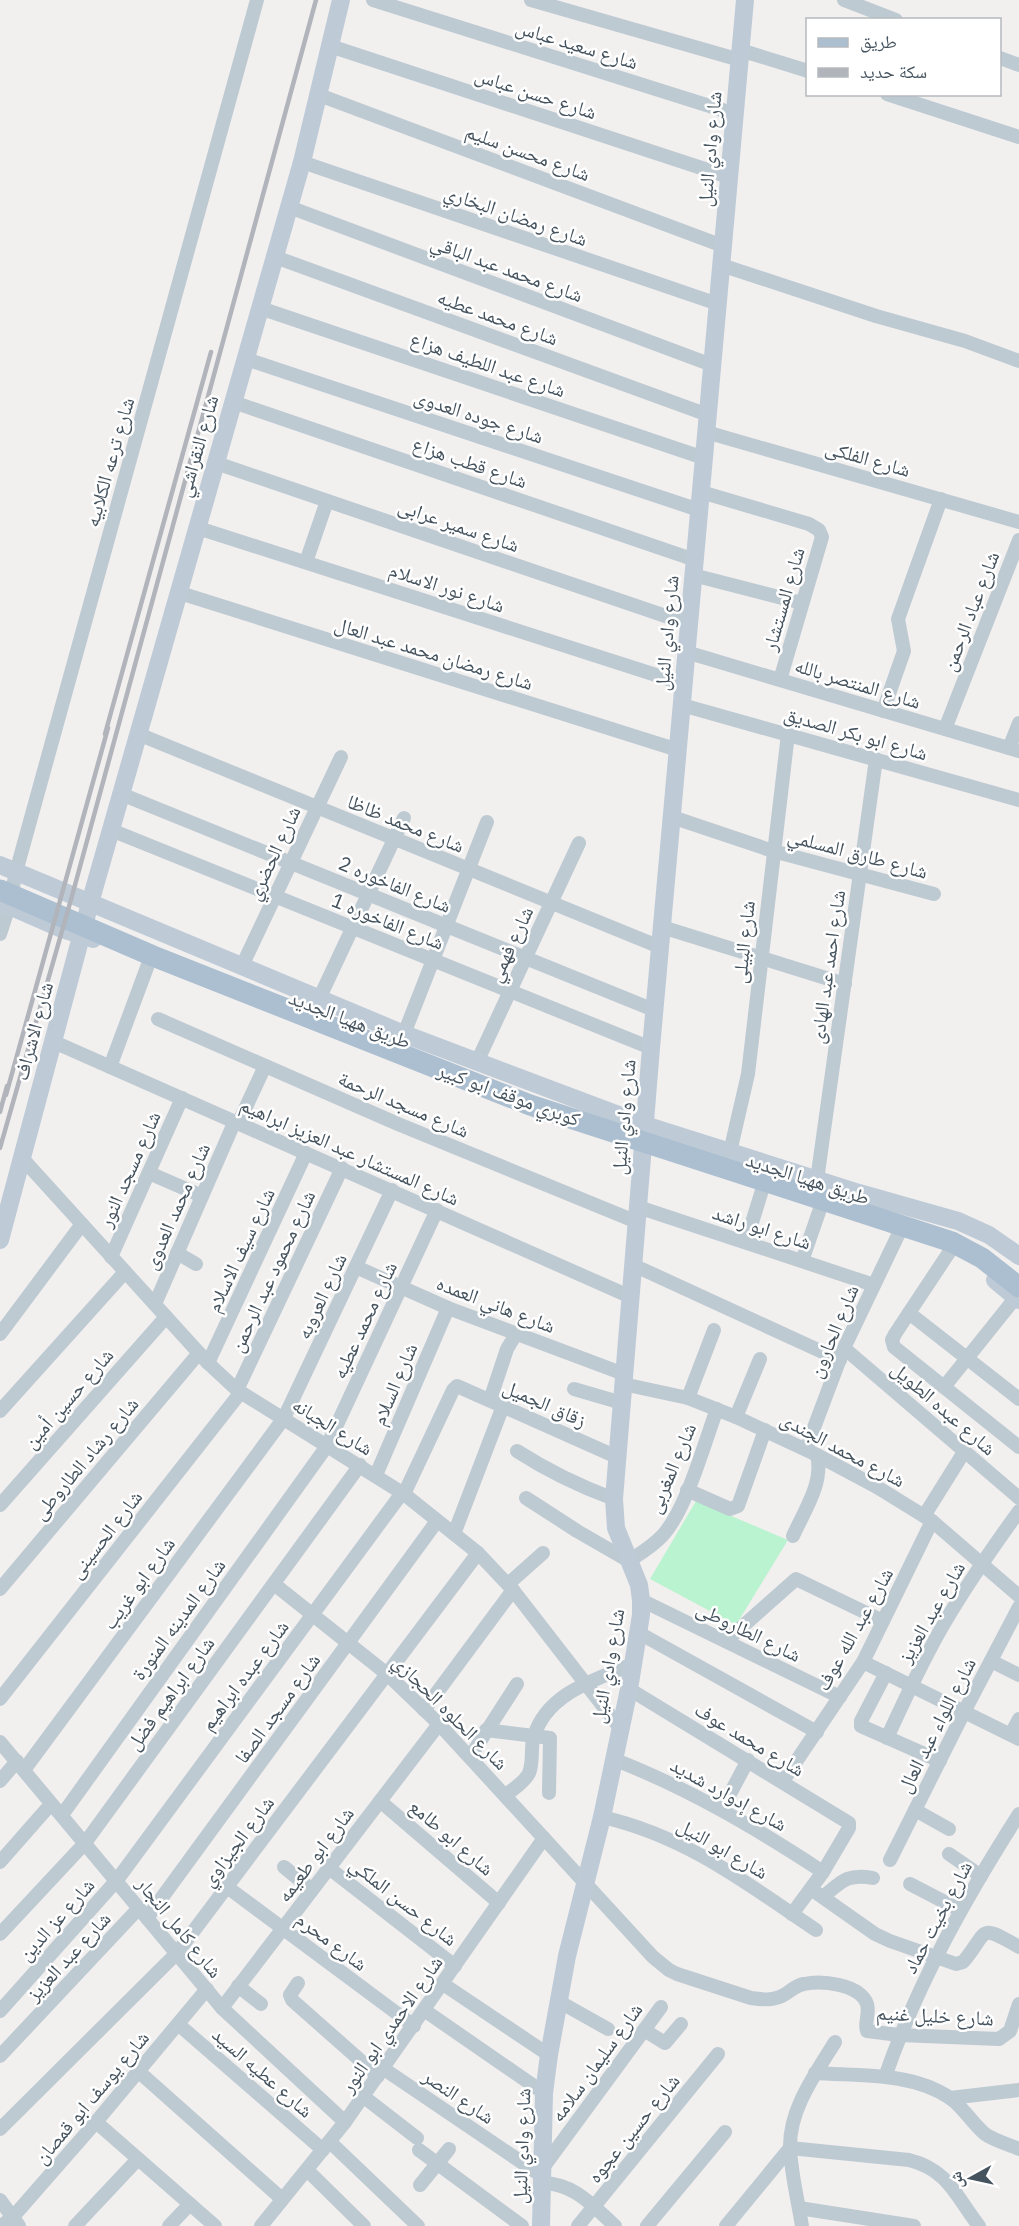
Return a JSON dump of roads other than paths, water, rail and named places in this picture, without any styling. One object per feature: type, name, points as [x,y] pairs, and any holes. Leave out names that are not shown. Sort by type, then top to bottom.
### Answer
[{"type":"main road","name":"كوبري موقف ابو كبير","points":[[5,871],[158,944],[535,1093],[734,1160],[957,1230],[989,1248],[1019,1271]]},
{"type":"main road","name":"كوبري موقف ابو كبير","points":[[3,899],[530,1105],[952,1242],[982,1258],[1018,1295]]},
{"type":"street","name":"شارع ترعه الكلابيه","points":[[0,934],[5,871],[258,0]]},
{"type":"street","name":"شارع النقراشي","points":[[90,903],[302,162],[340,0]]},
{"type":"street","name":"شارع سعيد عباس","points":[[373,0],[735,114]]},
{"type":"street","points":[[531,0],[740,55],[806,70]]},
{"type":"street","name":"شارع وادي النيل","points":[[541,2226],[544,2094],[549,2055],[567,1956],[602,1817],[639,1633],[641,1600],[635,1572],[616,1528],[614,1499],[654,1011],[745,0]]},
{"type":"street","points":[[844,0],[891,18]]},
{"type":"street","name":"شارع حسن عباس","points":[[330,46],[729,177]]},
{"type":"street","points":[[1001,59],[1019,65]]},
{"type":"street","name":"شارع محسن سليم","points":[[319,95],[723,246]]},
{"type":"street","points":[[893,96],[1019,137]]},
{"type":"street","name":"شارع رمضان البخاري","points":[[302,162],[718,304]]},
{"type":"street","name":"شارع محمد عبد الباقي","points":[[289,207],[712,365]]},
{"type":"street","name":"شارع محمد عطيه","points":[[275,257],[707,423]]},
{"type":"street","points":[[721,265],[876,316],[965,341],[1019,361]]},
{"type":"street","name":"شارع عبد اللطيف هزاع","points":[[260,308],[704,458]]},
{"type":"street","name":"شارع جوده العدوى","points":[[246,359],[700,501],[809,524],[819,530]]},
{"type":"street","name":"شارع قطب هزاع","points":[[233,402],[694,567],[802,603]]},
{"type":"street","name":"شارع الفلكى","points":[[707,423],[941,500],[1019,522]]},
{"type":"street","name":"شارع سمير عرابى","points":[[216,462],[689,624]]},
{"type":"street","points":[[883,711],[904,651],[898,619],[941,500]]},
{"type":"street","points":[[306,562],[327,501]]},
{"type":"street","name":"شارع نور الاسلام","points":[[198,528],[684,684]]},
{"type":"street","name":"شارع المستشار","points":[[780,680],[822,537],[819,530]]},
{"type":"street","name":"شارع عباد الرحمن","points":[[945,729],[1019,540]]},
{"type":"street","name":"شارع رمضان محمد عبد العال","points":[[180,593],[678,750]]},
{"type":"street","name":"شارع المنتصر بالله","points":[[686,652],[1014,750]]},
{"type":"street","name":"شارع ابو بكر الصديق","points":[[682,705],[1019,800]]},
{"type":"street","points":[[1014,750],[1019,723]]},
{"type":"street","name":"شارع محمد ظاظا","points":[[138,734],[660,947]]},
{"type":"street","name":"شارع البيلى","points":[[730,1152],[748,1074],[788,734]]},
{"type":"street","name":"شارع الحضري","points":[[242,966],[340,757]]},
{"type":"street","name":"شارع احمد عبد الهادى","points":[[817,1180],[876,759]]},
{"type":"street","name":"شارع الفاخوره 2","points":[[121,794],[654,1011]]},
{"type":"street","name":"شارع طارق المسلمي","points":[[672,817],[773,850],[934,894]]},
{"type":"street","points":[[319,999],[404,818]]},
{"type":"street","points":[[404,1034],[487,822]]},
{"type":"street","name":"شارع الفاخوره 1","points":[[111,830],[651,1048]]},
{"type":"street","name":"شارع فهمي","points":[[477,1062],[579,843]]},
{"type":"street","name":"طريق ههيا الجديد","points":[[5,871],[90,903],[404,1034],[645,1125],[817,1180],[958,1221],[989,1235],[1019,1256]]},
{"type":"street","name":"طريق ههيا الجديد","points":[[3,899],[62,929],[477,1092],[900,1231],[950,1251],[975,1265],[1018,1295]]},
{"type":"street","name":"شارع الاشراف","points":[[0,1240],[90,903]]},
{"type":"street","points":[[662,927],[845,984]]},
{"type":"street","points":[[110,1067],[149,962]]},
{"type":"street","name":"شارع مسجد الرحمة","points":[[158,1019],[398,1124],[637,1214]]},
{"type":"street","name":"شارع المستشار عبد العزيز ابراهيم","points":[[54,1042],[631,1297]]},
{"type":"street","name":"شارع محمد العدوى","points":[[155,1304],[202,1196],[264,1065]]},
{"type":"street","name":"شارع مسجد النور","points":[[111,1257],[182,1098]]},
{"type":"street","name":"شارع سيف الاسلام","points":[[204,1358],[306,1153]]},
{"type":"street","name":"شارع الجبانه","points":[[22,1158],[204,1358],[239,1391],[376,1475],[478,1553],[511,1587],[620,1728]]},
{"type":"street","name":"شارع محمود عبد الرحمن","points":[[239,1391],[342,1168]]},
{"type":"street","points":[[148,1173],[202,1196]]},
{"type":"street","points":[[746,1242],[763,1187]]},
{"type":"street","name":"شارع العروبه","points":[[284,1418],[392,1190]]},
{"type":"street","points":[[802,1261],[821,1206]]},
{"type":"street","name":"شارع محمد عطيه","points":[[327,1446],[437,1210]]},
{"type":"street","name":"شارع ابو راشد","points":[[637,1214],[746,1242],[874,1285]]},
{"type":"street","points":[[0,1334],[82,1224]]},
{"type":"street","name":"شارع الحارون","points":[[793,1536],[817,1482],[820,1468],[812,1452],[842,1354],[900,1231]]},
{"type":"street","points":[[950,1251],[892,1340],[894,1347],[1019,1447]]},
{"type":"street","points":[[177,1253],[196,1264]]},
{"type":"street","name":"شارع عبده الطويل","points":[[633,1265],[842,1354],[1019,1498]]},
{"type":"street","name":"شارع هاني العمده","points":[[356,1267],[448,1308],[624,1379]]},
{"type":"street","points":[[0,1411],[125,1272]]},
{"type":"street","points":[[945,1387],[1018,1295]]},
{"type":"street","name":"شارع السلام","points":[[376,1475],[448,1308]]},
{"type":"street","points":[[909,1312],[1019,1399]]},
{"type":"street","name":"شارع حسين أمين","points":[[0,1505],[166,1317]]},
{"type":"street","points":[[688,1398],[714,1330]]},
{"type":"street","points":[[454,1534],[497,1403],[507,1349],[516,1334]]},
{"type":"street","name":"شارع رشاد الطاروطى","points":[[0,1589],[204,1358]]},
{"type":"street","points":[[736,1417],[760,1359]]},
{"type":"street","name":"شارع محمد الجندى","points":[[624,1379],[688,1398],[736,1417],[812,1452],[877,1487],[928,1518],[1019,1596]]},
{"type":"street","name":"زقاق الجميل","points":[[457,1386],[617,1457]]},
{"type":"street","name":"شارع عبده ابراهيم","points":[[117,1880],[403,1494],[457,1386]]},
{"type":"street","points":[[574,1389],[622,1403]]},
{"type":"street","name":"شارع الحسينى","points":[[0,1699],[239,1391]]},
{"type":"street","name":"شارع المغربى","points":[[629,1561],[648,1549],[676,1516],[717,1409]]},
{"type":"street","name":"شارع ابو غريب","points":[[0,1781],[20,1766],[284,1418]]},
{"type":"street","points":[[687,1490],[730,1509],[738,1506],[765,1430]]},
{"type":"street","name":"شارع المدينه المنورة","points":[[62,1815],[327,1446]]},
{"type":"street","points":[[517,1451],[548,1471],[580,1487],[614,1499]]},
{"type":"street","name":"شارع عبد الله عوف","points":[[783,1781],[863,1662],[928,1518],[964,1452]]},
{"type":"street","name":"شارع ابراهيم فضل","points":[[0,1934],[85,1843],[360,1465]]},
{"type":"street","points":[[526,1498],[629,1561]]},
{"type":"street","name":"شارع عبد العزيز","points":[[887,1738],[911,1685],[944,1623],[981,1564],[1019,1511]]},
{"type":"street","name":"شارع مسجد الصفا","points":[[143,1913],[437,1521]]},
{"type":"street","name":"شارع الجيزاوي","points":[[0,2129],[177,1953],[478,1553]]},
{"type":"street","points":[[424,1710],[511,1587],[543,1553]]},
{"type":"street","points":[[726,1641],[796,1579],[883,1621]]},
{"type":"street","name":"شارع الحلوه الحجازي","points":[[274,1584],[387,1674],[470,1756],[585,1883]]},
{"type":"street","name":"شارع الطاروطى","points":[[641,1600],[840,1697]]},
{"type":"street","name":"شارع اللواء عبد العال","points":[[890,1860],[1019,1607]]},
{"type":"street","points":[[639,1633],[817,1732]]},
{"type":"street","points":[[991,1661],[1019,1675]]},
{"type":"street","points":[[863,1662],[1015,1737],[1019,1719]]},
{"type":"street","points":[[506,1796],[524,1780],[530,1771],[534,1736],[551,1707],[567,1693],[633,1664]]},
{"type":"street","points":[[886,1673],[861,1721],[861,1726],[940,1761]]},
{"type":"street","points":[[470,1756],[517,1684]]},
{"type":"street","name":"شارع محمد عوف","points":[[629,1689],[849,1823],[849,1828],[823,1872]]},
{"type":"street","name":"شارع ابو طعيمه","points":[[222,2008],[439,1724]]},
{"type":"street","points":[[486,1730],[548,1737],[551,1740],[549,1793]]},
{"type":"street","name":"شارع كامل النجار","points":[[0,1742],[222,2008],[345,2122]]},
{"type":"street","name":"شارع إدوارد شديد","points":[[613,1759],[668,1782],[722,1809],[823,1872]]},
{"type":"street","points":[[722,1809],[748,1760]]},
{"type":"street","name":"شارع ابو طامع","points":[[380,1801],[499,1903]]},
{"type":"street","points":[[0,1862],[51,1804]]},
{"type":"street","points":[[915,1810],[949,1829]]},
{"type":"street","name":"شارع بخيت حماد","points":[[885,2077],[899,2035],[936,1957],[960,1910],[1019,1814]]},
{"type":"street","name":"شارع ابو النيل","points":[[602,1817],[631,1823],[671,1839],[740,1878],[816,1930]]},
{"type":"street","name":"شارع الاحمدي ابو النور","points":[[266,2224],[282,2199],[327,2146],[364,2097],[544,1838]]},
{"type":"street","points":[[949,1854],[981,1876]]},
{"type":"street","points":[[284,1867],[312,1890]]},
{"type":"street","name":"شارع حسن الملكي","points":[[329,1868],[455,1966]]},
{"type":"street","points":[[792,1914],[823,1872]]},
{"type":"street","points":[[823,1897],[853,1875],[873,1878]]},
{"type":"street","name":"شارع عز الدين","points":[[0,2011],[117,1880]]},
{"type":"street","name":"شارع خليل غنيم","points":[[585,1883],[669,1970],[763,2000],[780,1997],[804,1984],[829,1984],[856,1991],[863,1996],[868,2013],[865,2028],[867,2031],[994,2040],[1004,2037],[1010,2031],[1019,2004]]},
{"type":"street","points":[[910,1884],[960,1910]]},
{"type":"street","name":"شارع محرم","points":[[227,1887],[414,2026]]},
{"type":"street","points":[[811,1889],[883,1937],[960,1964],[985,1933],[994,1932],[1019,1947]]},
{"type":"street","name":"شارع عبد العزيز","points":[[0,2056],[143,1913]]},
{"type":"street","name":"شارع النصر","points":[[298,1983],[290,1995],[292,2000],[381,2072],[542,2176]]},
{"type":"street","points":[[443,1984],[549,2055]]},
{"type":"street","points":[[238,1986],[261,2004]]},
{"type":"street","name":"شارع يوسف ابو قمصان","points":[[11,2223],[207,1989]]},
{"type":"street","points":[[558,2001],[608,2029]]},
{"type":"street","name":"شارع سليمان سلامه","points":[[542,2176],[661,2007]]},
{"type":"street","points":[[424,2010],[544,2094]]},
{"type":"street","name":"شارع عطيه السيد","points":[[178,2024],[327,2146],[418,2226]]},
{"type":"street","points":[[644,2030],[664,2043],[681,2024]]},
{"type":"street","points":[[802,2226],[790,2148],[792,2127],[800,2103],[815,2073],[835,2042]]},
{"type":"street","name":"شارع حسين عجوه","points":[[578,2226],[718,2054]]},
{"type":"street","points":[[138,2071],[282,2199]]},
{"type":"street","points":[[815,2073],[885,2077],[927,2086],[950,2098],[961,2107],[984,2133],[1019,2149]]},
{"type":"street","points":[[950,2098],[1019,2090]]},
{"type":"street","points":[[364,2097],[418,2144],[437,2164],[522,2226]]},
{"type":"street","points":[[96,2122],[215,2226]]},
{"type":"street","points":[[646,2226],[725,2132]]},
{"type":"street","points":[[726,2226],[790,2148]]},
{"type":"street","points":[[790,2148],[922,2163],[945,2178],[979,2226]]},
{"type":"street","points":[[420,2185],[449,2149]]},
{"type":"street","points":[[75,2226],[138,2159]]},
{"type":"street","points":[[307,2170],[364,2226]]},
{"type":"street","points":[[542,2176],[575,2191],[615,2226]]},
{"type":"street","points":[[0,2200],[11,2223]]},
{"type":"street","points":[[169,2226],[190,2204]]},
{"type":"street","points":[[799,2208],[914,2226]]},
{"type":"railway","points":[[0,1148],[72,896],[316,0]]},
{"type":"railway","points":[[105,734],[211,352]]},
{"type":"railway","points":[[6,1095],[108,728]]},
{"type":"railway","points":[[0,1112],[7,1086]]}]
